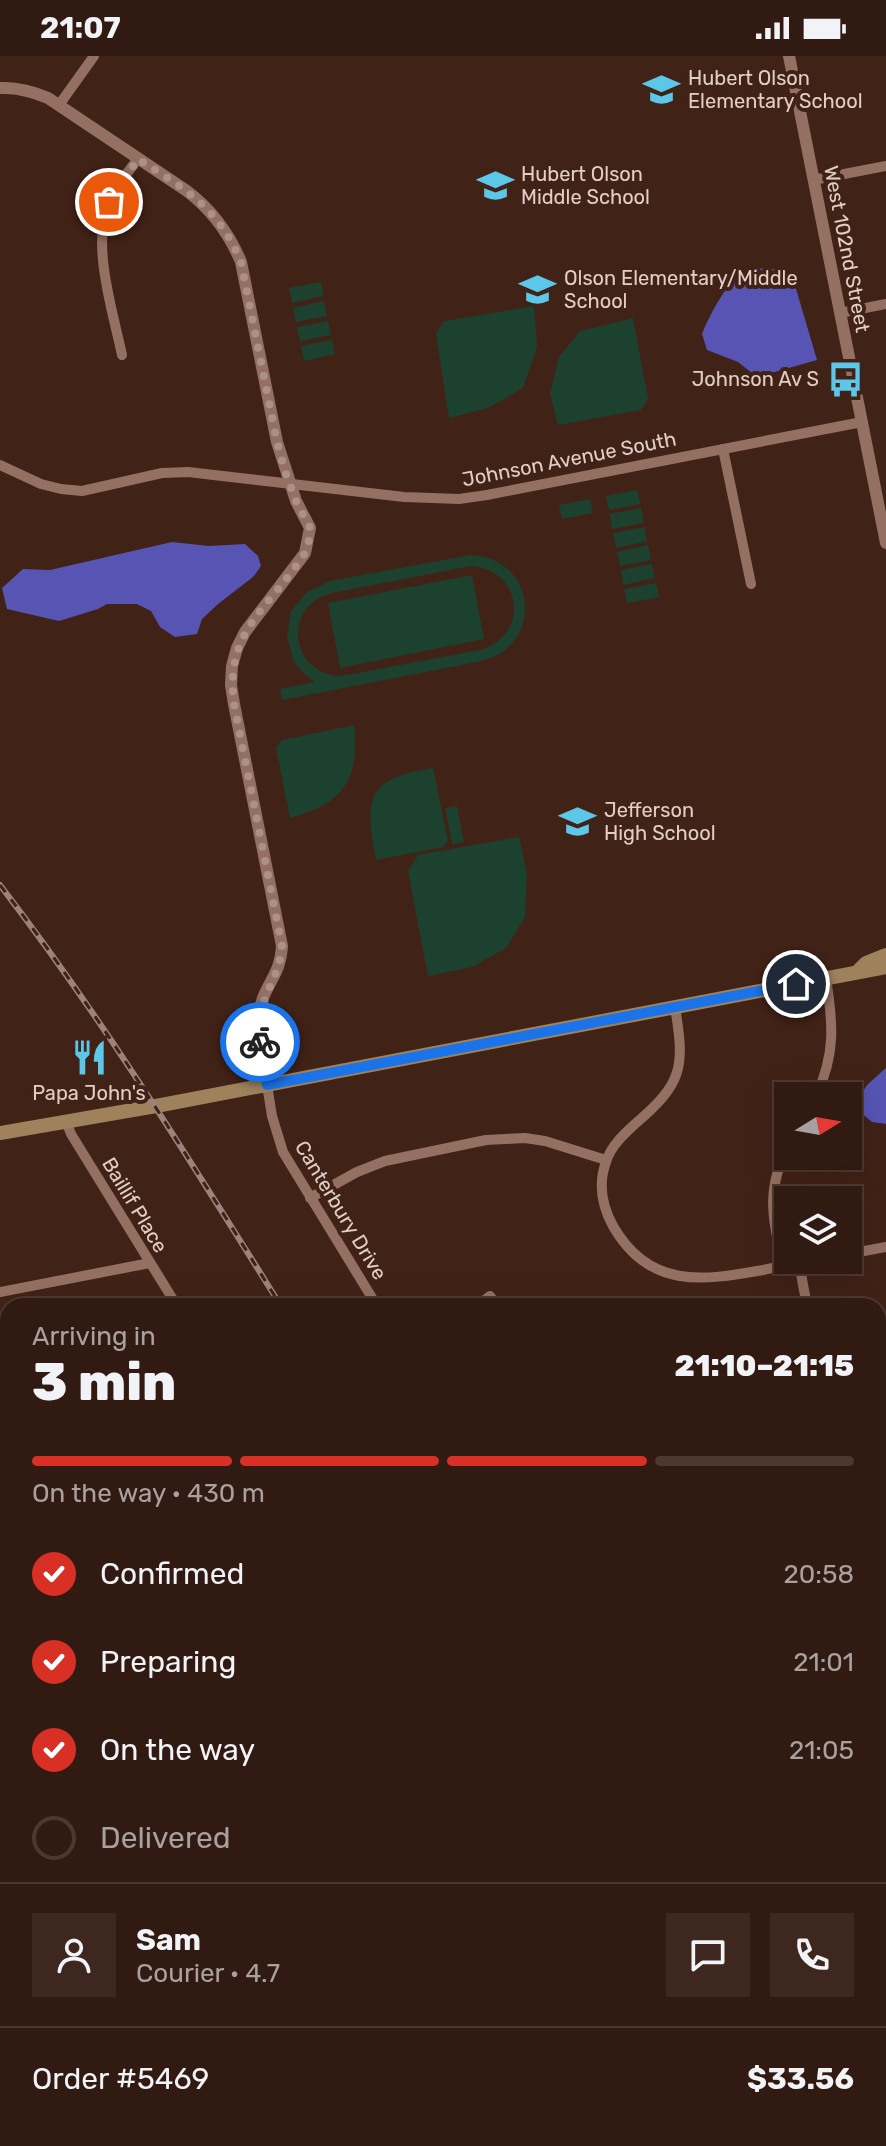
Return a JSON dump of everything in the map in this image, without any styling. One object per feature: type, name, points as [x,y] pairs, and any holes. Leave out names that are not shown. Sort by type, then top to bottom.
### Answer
[{"type":"main road","points":[[857,972],[866,963],[886,955]]},
{"type":"main road","points":[[0,1133],[886,967]]},
{"type":"street","points":[[59,105],[94,56]]},
{"type":"street","name":"West 102nd Street","points":[[789,56],[862,422],[881,488],[886,543]]},
{"type":"street","points":[[0,88],[34,91],[59,105],[198,199],[222,225],[241,262],[277,442],[290,483],[310,528],[305,553],[245,632],[235,657],[231,685],[282,946],[277,973],[263,998],[257,1027],[267,1085]]},
{"type":"street","points":[[122,355],[102,259],[101,240],[109,202],[138,159]]},
{"type":"street","points":[[813,180],[886,166]]},
{"type":"street","points":[[840,313],[886,304]]},
{"type":"street","name":"Johnson Avenue South","points":[[0,465],[41,484],[82,491],[162,473],[188,472],[404,497],[459,499],[862,422]]},
{"type":"street","points":[[723,449],[751,584]]},
{"type":"street","points":[[821,1082],[832,1046],[833,1026],[826,978]]},
{"type":"street","points":[[675,1007],[681,1049],[674,1081],[655,1107],[613,1146],[606,1160],[602,1195],[608,1217],[630,1249],[662,1271],[678,1276],[720,1278],[774,1268]]},
{"type":"street","name":"Canterbury Drive","points":[[267,1085],[283,1152],[372,1298]]},
{"type":"street","name":"Baillif Place","points":[[66,1121],[172,1298]]},
{"type":"street","points":[[310,1198],[357,1172],[385,1161],[486,1140],[515,1138],[545,1141],[606,1160]]},
{"type":"street","points":[[774,1188],[774,1214]]},
{"type":"street","points":[[862,1251],[886,1247]]},
{"type":"street","points":[[0,1292],[150,1263]]},
{"type":"street","points":[[801,1274],[806,1298]]},
{"type":"green space","points":[[321,282],[323,296],[292,303],[289,288]]},
{"type":"green space","points":[[324,301],[327,316],[296,322],[293,308]]},
{"type":"green space","points":[[534,306],[537,347],[523,388],[488,408],[449,418],[436,333],[444,321]]},
{"type":"green space","points":[[633,318],[648,399],[641,410],[558,425],[550,393],[559,357],[580,331]]},
{"type":"green space","points":[[328,321],[331,335],[300,341],[297,327]]},
{"type":"green space","points":[[332,340],[335,354],[304,361],[301,346]]},
{"type":"green space","points":[[637,490],[640,504],[609,510],[606,496]]},
{"type":"green space","points":[[590,499],[593,513],[562,519],[559,505]]},
{"type":"green space","points":[[641,508],[644,523],[612,529],[610,514]]},
{"type":"green space","points":[[645,527],[647,541],[616,548],[613,533]]},
{"type":"green space","points":[[648,545],[651,560],[620,566],[617,552]]},
{"type":"green space","points":[[470,555],[492,559],[509,570],[520,585],[525,602],[524,621],[516,638],[503,652],[482,661],[282,700],[280,689],[315,682],[293,660],[287,636],[291,611],[307,592],[330,581]],"holes":[[[471,566],[488,570],[501,578],[510,590],[514,604],[513,618],[507,631],[496,642],[480,650],[341,676],[324,672],[311,664],[302,652],[298,639],[299,624],[305,611],[316,600],[332,593]]]},
{"type":"green space","points":[[652,564],[655,578],[623,585],[621,570]]},
{"type":"green space","points":[[472,575],[484,639],[340,668],[328,603]]},
{"type":"green space","points":[[656,583],[659,597],[627,603],[624,589]]},
{"type":"green space","points":[[354,725],[354,761],[344,787],[323,805],[290,818],[276,748],[282,740]]},
{"type":"green space","points":[[433,768],[448,841],[443,847],[376,860],[370,821],[375,794],[394,778]]},
{"type":"green space","points":[[457,806],[464,842],[452,844],[445,808]]},
{"type":"green space","points":[[519,837],[527,874],[525,917],[506,948],[472,967],[428,976],[408,871],[418,855]]},
{"type":"shaded area","points":[[747,270],[778,270],[794,282],[817,360],[757,377],[738,362],[707,350],[702,334],[733,280]]},
{"type":"shaded area","points":[[172,542],[209,546],[245,544],[258,556],[261,566],[253,577],[202,619],[197,634],[175,637],[160,627],[151,611],[137,604],[107,604],[59,621],[7,609],[2,588],[23,569],[50,570]]},
{"type":"shaded area","points":[[886,1068],[886,1124],[872,1122],[862,1114],[862,1092]]},
{"type":"railway","points":[[0,885],[110,1039],[276,1298]]},
{"type":"way so far","points":[[109,202],[138,159],[198,199],[222,225],[241,262],[285,471],[310,528],[305,553],[245,632],[232,666],[234,704],[281,932],[281,959],[259,1013],[257,1027],[260,1042]]},
{"type":"place","name":"Hubert Olson Elementary School","points":[[662,89]]},
{"type":"place","name":"Hubert Olson Middle School","points":[[495,185]]},
{"type":"place","name":"Olson Elementary/Middle School","points":[[538,290]]},
{"type":"place","name":"Johnson Av S","points":[[845,379]]},
{"type":"place","name":"Jefferson High School","points":[[578,822]]},
{"type":"place","name":"Papa John's","points":[[89,1058]]},
{"type":"route","points":[[260,1042],[267,1085],[796,984]]}]
